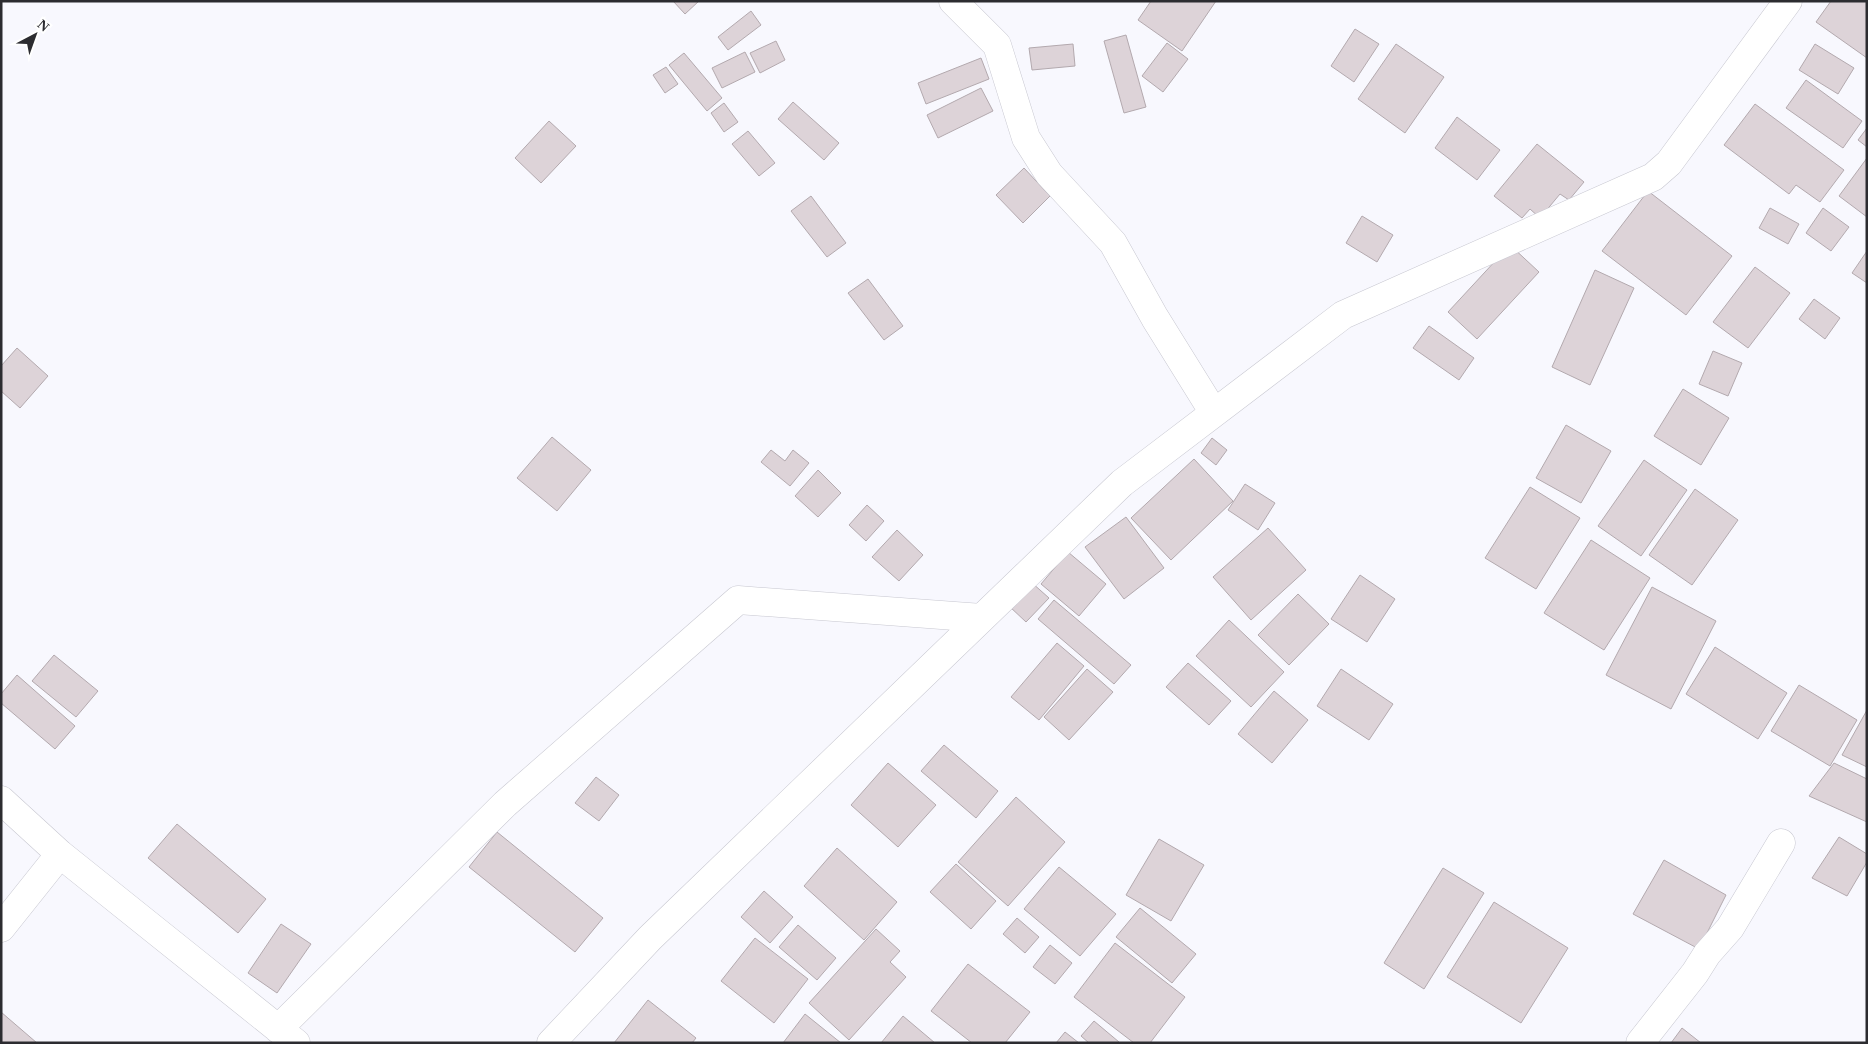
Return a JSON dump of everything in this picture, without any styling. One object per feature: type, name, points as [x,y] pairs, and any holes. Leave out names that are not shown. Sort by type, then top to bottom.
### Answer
[{"type":"street","points":[[953,1],[997,45],[1026,138],[1049,174],[1113,243],[1155,318],[1214,414]]},
{"type":"street","points":[[551,1043],[650,938],[1122,483],[1343,315],[1653,178],[1669,163],[1788,1]]},
{"type":"street","points":[[1,800],[60,854],[287,1036],[505,804],[738,600],[982,618]]},
{"type":"street","points":[[1640,1043],[1695,973],[1707,954],[1730,928],[1781,842]]},
{"type":"street","points":[[1,928],[60,854]]},
{"type":"building","points":[[673,1],[699,1],[685,14]]},
{"type":"building","points":[[1151,1],[1216,1],[1182,51],[1138,20]]},
{"type":"building","points":[[1831,1],[1867,1],[1867,58],[1816,22]]},
{"type":"building","points":[[751,11],[761,25],[728,50],[718,37]]},
{"type":"building","points":[[1355,29],[1379,44],[1354,82],[1331,66]]},
{"type":"building","points":[[1126,35],[1146,107],[1124,113],[1104,41]]},
{"type":"building","points":[[776,41],[785,60],[760,73],[750,53]]},
{"type":"building","points":[[1167,43],[1188,59],[1163,92],[1142,76]]},
{"type":"building","points":[[1073,44],[1075,66],[1032,70],[1029,48]]},
{"type":"building","points":[[1396,44],[1444,77],[1405,133],[1358,99]]},
{"type":"building","points":[[1815,44],[1854,68],[1838,94],[1799,70]]},
{"type":"building","points":[[745,52],[755,72],[722,88],[712,68]]},
{"type":"building","points":[[684,53],[722,98],[707,111],[669,65]]},
{"type":"building","points":[[981,58],[989,79],[926,104],[918,83]]},
{"type":"building","points":[[666,67],[678,84],[665,93],[653,75]]},
{"type":"building","points":[[1806,80],[1862,121],[1843,148],[1786,108]]},
{"type":"building","points":[[981,88],[993,111],[938,138],[927,115]]},
{"type":"building","points":[[793,102],[839,143],[824,160],[778,119]]},
{"type":"building","points":[[724,103],[738,122],[724,132],[711,113]]},
{"type":"building","points":[[1755,104],[1844,170],[1820,202],[1796,185],[1789,194],[1724,145]]},
{"type":"building","points":[[1457,117],[1500,150],[1477,180],[1435,148]]},
{"type":"building","points":[[549,121],[576,146],[541,183],[515,158]]},
{"type":"building","points":[[1867,128],[1867,147],[1858,140]]},
{"type":"building","points":[[748,131],[775,163],[759,176],[732,144]]},
{"type":"building","points":[[1537,144],[1584,182],[1569,200],[1560,194],[1540,218],[1530,209],[1522,218],[1494,196]]},
{"type":"building","points":[[1867,158],[1867,217],[1839,196]]},
{"type":"building","points":[[1024,168],[1050,196],[1023,223],[996,195]]},
{"type":"building","points":[[1648,191],[1732,256],[1686,315],[1602,251]]},
{"type":"building","points":[[811,196],[846,243],[827,257],[791,211]]},
{"type":"building","points":[[1770,208],[1799,224],[1788,244],[1759,228]]},
{"type":"building","points":[[1823,208],[1849,227],[1831,251],[1806,233]]},
{"type":"building","points":[[1362,216],[1393,235],[1377,262],[1346,243]]},
{"type":"building","points":[[1510,245],[1539,272],[1477,339],[1448,312]]},
{"type":"building","points":[[1867,251],[1867,283],[1852,273]]},
{"type":"building","points":[[1755,267],[1790,293],[1748,348],[1713,322]]},
{"type":"building","points":[[1595,270],[1634,288],[1590,385],[1552,367]]},
{"type":"building","points":[[868,279],[903,326],[884,340],[848,293]]},
{"type":"building","points":[[1814,299],[1840,318],[1825,339],[1799,319]]},
{"type":"building","points":[[1429,326],[1474,358],[1459,380],[1413,348]]},
{"type":"building","points":[[17,348],[48,376],[20,408],[1,391],[1,366]]},
{"type":"building","points":[[1713,351],[1742,363],[1728,396],[1699,384]]},
{"type":"building","points":[[1683,389],[1729,418],[1701,465],[1654,436]]},
{"type":"building","points":[[1566,425],[1611,451],[1581,503],[1536,478]]},
{"type":"building","points":[[552,437],[591,470],[557,511],[517,478]]},
{"type":"building","points":[[1212,438],[1227,450],[1216,465],[1201,453]]},
{"type":"building","points":[[771,450],[785,461],[793,450],[809,463],[790,486],[761,462]]},
{"type":"building","points":[[1194,459],[1233,501],[1171,560],[1131,518]]},
{"type":"building","points":[[1644,460],[1687,490],[1641,556],[1598,526]]},
{"type":"building","points":[[818,470],[841,493],[818,517],[795,496]]},
{"type":"building","points":[[1245,484],[1275,503],[1258,530],[1228,510]]},
{"type":"building","points":[[1530,487],[1580,518],[1536,589],[1485,558]]},
{"type":"building","points":[[1695,489],[1738,520],[1692,585],[1649,555]]},
{"type":"building","points":[[867,505],[884,521],[866,541],[849,525]]},
{"type":"building","points":[[1126,517],[1164,568],[1124,599],[1085,547]]},
{"type":"building","points":[[1268,528],[1306,570],[1251,620],[1213,577]]},
{"type":"building","points":[[897,530],[923,555],[899,581],[872,557]]},
{"type":"building","points":[[1591,540],[1650,578],[1604,650],[1544,613]]},
{"type":"building","points":[[1068,552],[1106,584],[1079,616],[1041,584]]},
{"type":"building","points":[[1360,575],[1395,599],[1367,642],[1331,619]]},
{"type":"building","points":[[1031,582],[1049,598],[1026,622],[1009,606]]},
{"type":"building","points":[[1652,587],[1716,621],[1671,709],[1606,675]]},
{"type":"building","points":[[1298,594],[1329,624],[1289,665],[1258,635]]},
{"type":"building","points":[[1054,600],[1131,665],[1114,684],[1038,619]]},
{"type":"building","points":[[1229,620],[1284,672],[1251,707],[1196,656]]},
{"type":"building","points":[[1057,643],[1084,666],[1039,720],[1011,697]]},
{"type":"building","points":[[1715,647],[1787,693],[1758,739],[1686,694]]},
{"type":"building","points":[[54,655],[98,691],[76,717],[32,681]]},
{"type":"building","points":[[1188,663],[1231,701],[1209,725],[1166,687]]},
{"type":"building","points":[[1087,669],[1113,692],[1069,740],[1044,717]]},
{"type":"building","points":[[1341,669],[1393,704],[1369,740],[1317,706]]},
{"type":"building","points":[[17,675],[75,726],[55,749],[1,703],[1,694]]},
{"type":"building","points":[[1799,685],[1857,720],[1830,766],[1771,731]]},
{"type":"building","points":[[1274,691],[1308,720],[1272,763],[1238,734]]},
{"type":"building","points":[[1867,710],[1867,767],[1842,755]]},
{"type":"building","points":[[944,745],[998,791],[976,818],[921,771]]},
{"type":"building","points":[[888,763],[936,805],[898,847],[851,805]]},
{"type":"building","points":[[1834,763],[1867,779],[1867,822],[1809,796]]},
{"type":"building","points":[[596,777],[619,795],[599,821],[575,803]]},
{"type":"building","points":[[1016,797],[1065,842],[1008,906],[958,862]]},
{"type":"building","points":[[177,824],[266,899],[238,933],[148,858]]},
{"type":"building","points":[[497,832],[603,918],[575,952],[469,867]]},
{"type":"building","points":[[1839,837],[1867,854],[1867,862],[1847,896],[1812,878]]},
{"type":"building","points":[[1159,839],[1204,865],[1171,921],[1126,895]]},
{"type":"building","points":[[837,848],[897,902],[864,940],[804,886]]},
{"type":"building","points":[[1664,860],[1726,895],[1699,949],[1633,914]]},
{"type":"building","points":[[956,864],[996,901],[971,929],[930,892]]},
{"type":"building","points":[[1059,867],[1116,914],[1080,956],[1024,909]]},
{"type":"building","points":[[1443,868],[1484,893],[1424,989],[1384,963]]},
{"type":"building","points":[[764,891],[793,917],[770,943],[741,917]]},
{"type":"building","points":[[1494,902],[1568,948],[1521,1023],[1447,977]]},
{"type":"building","points":[[1140,908],[1196,954],[1172,983],[1116,937]]},
{"type":"building","points":[[1017,918],[1039,937],[1025,953],[1003,934]]},
{"type":"building","points":[[281,924],[311,944],[277,993],[248,973]]},
{"type":"building","points":[[798,925],[836,958],[817,980],[779,947]]},
{"type":"building","points":[[876,929],[900,951],[890,962],[906,977],[849,1040],[809,1003]]},
{"type":"building","points":[[755,938],[808,979],[774,1023],[721,981]]},
{"type":"building","points":[[1115,943],[1185,997],[1150,1043],[1134,1043],[1074,997]]},
{"type":"building","points":[[1050,945],[1072,963],[1055,984],[1033,967]]},
{"type":"building","points":[[968,964],[1030,1012],[1005,1043],[972,1043],[931,1011]]},
{"type":"building","points":[[648,1000],[696,1038],[692,1043],[614,1043]]},
{"type":"building","points":[[1,1012],[37,1043],[1,1043]]},
{"type":"building","points":[[805,1014],[841,1043],[783,1043]]},
{"type":"building","points":[[903,1016],[935,1043],[881,1043]]},
{"type":"building","points":[[1094,1021],[1119,1043],[1089,1043],[1081,1036]]},
{"type":"building","points":[[1682,1028],[1701,1043],[1671,1043]]},
{"type":"building","points":[[1065,1032],[1079,1043],[1056,1043]]}]
